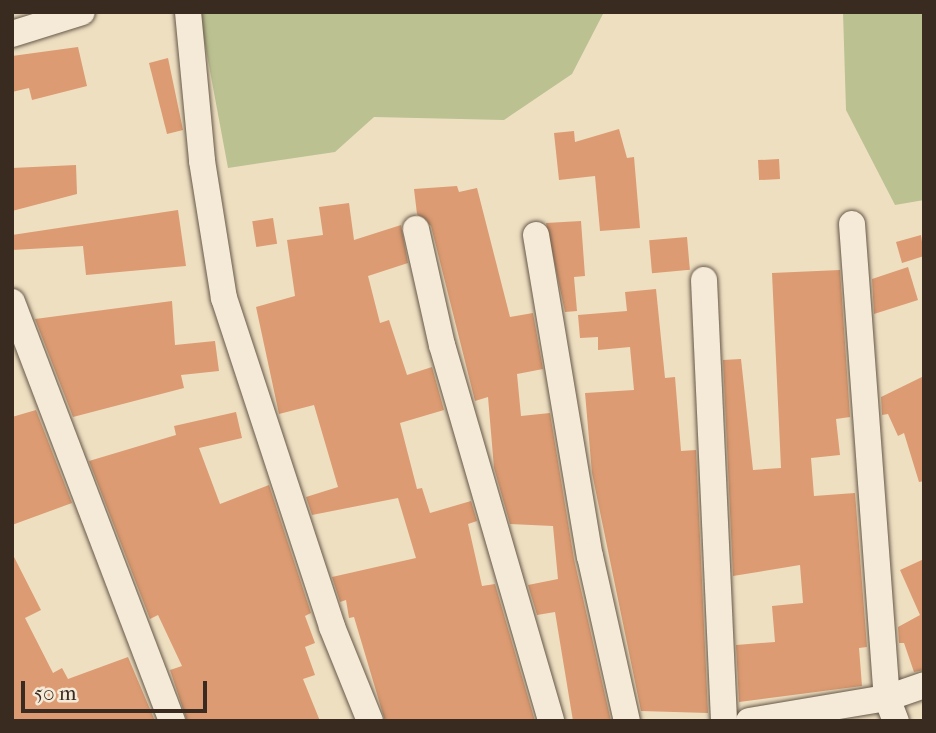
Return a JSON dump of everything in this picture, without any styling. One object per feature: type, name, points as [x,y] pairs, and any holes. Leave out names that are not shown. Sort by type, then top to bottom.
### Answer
[{"type":"street","points":[[12,34],[82,12]]},
{"type":"street","points":[[188,12],[202,161],[224,298],[332,627],[370,721]]},
{"type":"street","points":[[852,224],[891,710]]},
{"type":"street","points":[[416,229],[442,345],[551,721]]},
{"type":"street","points":[[536,235],[590,556],[627,721]]},
{"type":"street","points":[[704,280],[724,721]]},
{"type":"street","points":[[12,302],[172,721]]},
{"type":"street","points":[[749,721],[891,710],[924,685]]},
{"type":"green space","points":[[199,12],[604,12],[572,74],[504,120],[374,117],[335,152],[228,168]]},
{"type":"green space","points":[[843,12],[924,12],[924,200],[895,205],[846,110]]},
{"type":"building","points":[[78,47],[87,86],[32,100],[29,88],[12,92],[12,56]]},
{"type":"building","points":[[168,58],[183,130],[167,134],[149,63]]},
{"type":"building","points":[[619,129],[627,158],[634,157],[640,228],[600,231],[595,176],[559,180],[554,133],[574,131],[575,142]]},
{"type":"building","points":[[779,159],[780,179],[759,180],[758,160]]},
{"type":"building","points":[[76,165],[77,194],[12,211],[12,168]]},
{"type":"building","points":[[457,186],[459,192],[477,188],[510,317],[533,313],[543,369],[517,374],[521,416],[550,413],[574,559],[611,721],[573,721],[555,612],[537,615],[528,585],[558,579],[553,526],[510,524],[494,468],[488,397],[475,401],[431,226],[417,214],[414,189]]},
{"type":"building","points":[[349,203],[354,240],[401,225],[408,263],[368,276],[380,323],[389,320],[407,375],[432,367],[444,410],[400,423],[417,489],[422,488],[430,513],[471,501],[477,521],[468,524],[482,586],[495,584],[535,721],[385,721],[354,617],[349,618],[346,600],[340,602],[332,577],[416,558],[398,498],[312,515],[306,497],[338,487],[314,405],[279,414],[256,307],[295,296],[287,240],[323,235],[319,207]]},
{"type":"building","points":[[178,210],[186,266],[86,275],[83,246],[12,250],[12,235]]},
{"type":"building","points":[[273,218],[277,244],[256,247],[252,221]]},
{"type":"building","points":[[581,221],[585,276],[574,277],[577,311],[565,312],[546,223]]},
{"type":"building","points":[[921,235],[924,256],[902,263],[896,242]]},
{"type":"building","points":[[687,237],[690,270],[652,273],[649,240]]},
{"type":"building","points":[[908,267],[918,300],[874,314],[872,279]]},
{"type":"building","points":[[840,270],[850,417],[836,419],[840,455],[811,458],[814,496],[855,493],[867,647],[859,648],[862,686],[739,702],[736,645],[775,642],[772,606],[803,603],[800,565],[733,576],[723,360],[741,359],[753,470],[781,468],[772,273]]},
{"type":"building","points":[[656,289],[665,378],[675,377],[681,451],[696,450],[708,713],[641,711],[592,473],[585,393],[634,390],[630,347],[598,350],[598,337],[580,338],[578,315],[627,311],[625,292]]},
{"type":"building","points":[[172,301],[175,345],[215,341],[219,371],[181,375],[184,388],[73,417],[35,319]]},
{"type":"building","points":[[924,376],[924,481],[919,482],[904,433],[898,436],[888,414],[882,415],[881,397]]},
{"type":"building","points":[[36,410],[72,503],[12,525],[12,417]]},
{"type":"building","points":[[236,412],[242,438],[199,448],[220,504],[269,485],[311,613],[305,616],[315,643],[305,647],[315,675],[303,679],[320,721],[187,721],[170,670],[182,666],[158,615],[150,619],[89,461],[176,435],[174,426]]},
{"type":"building","points":[[12,553],[41,610],[25,618],[53,673],[62,668],[68,679],[128,657],[155,721],[12,721]]},
{"type":"building","points":[[924,559],[924,670],[914,672],[904,643],[899,643],[898,627],[920,615],[900,570]]}]
